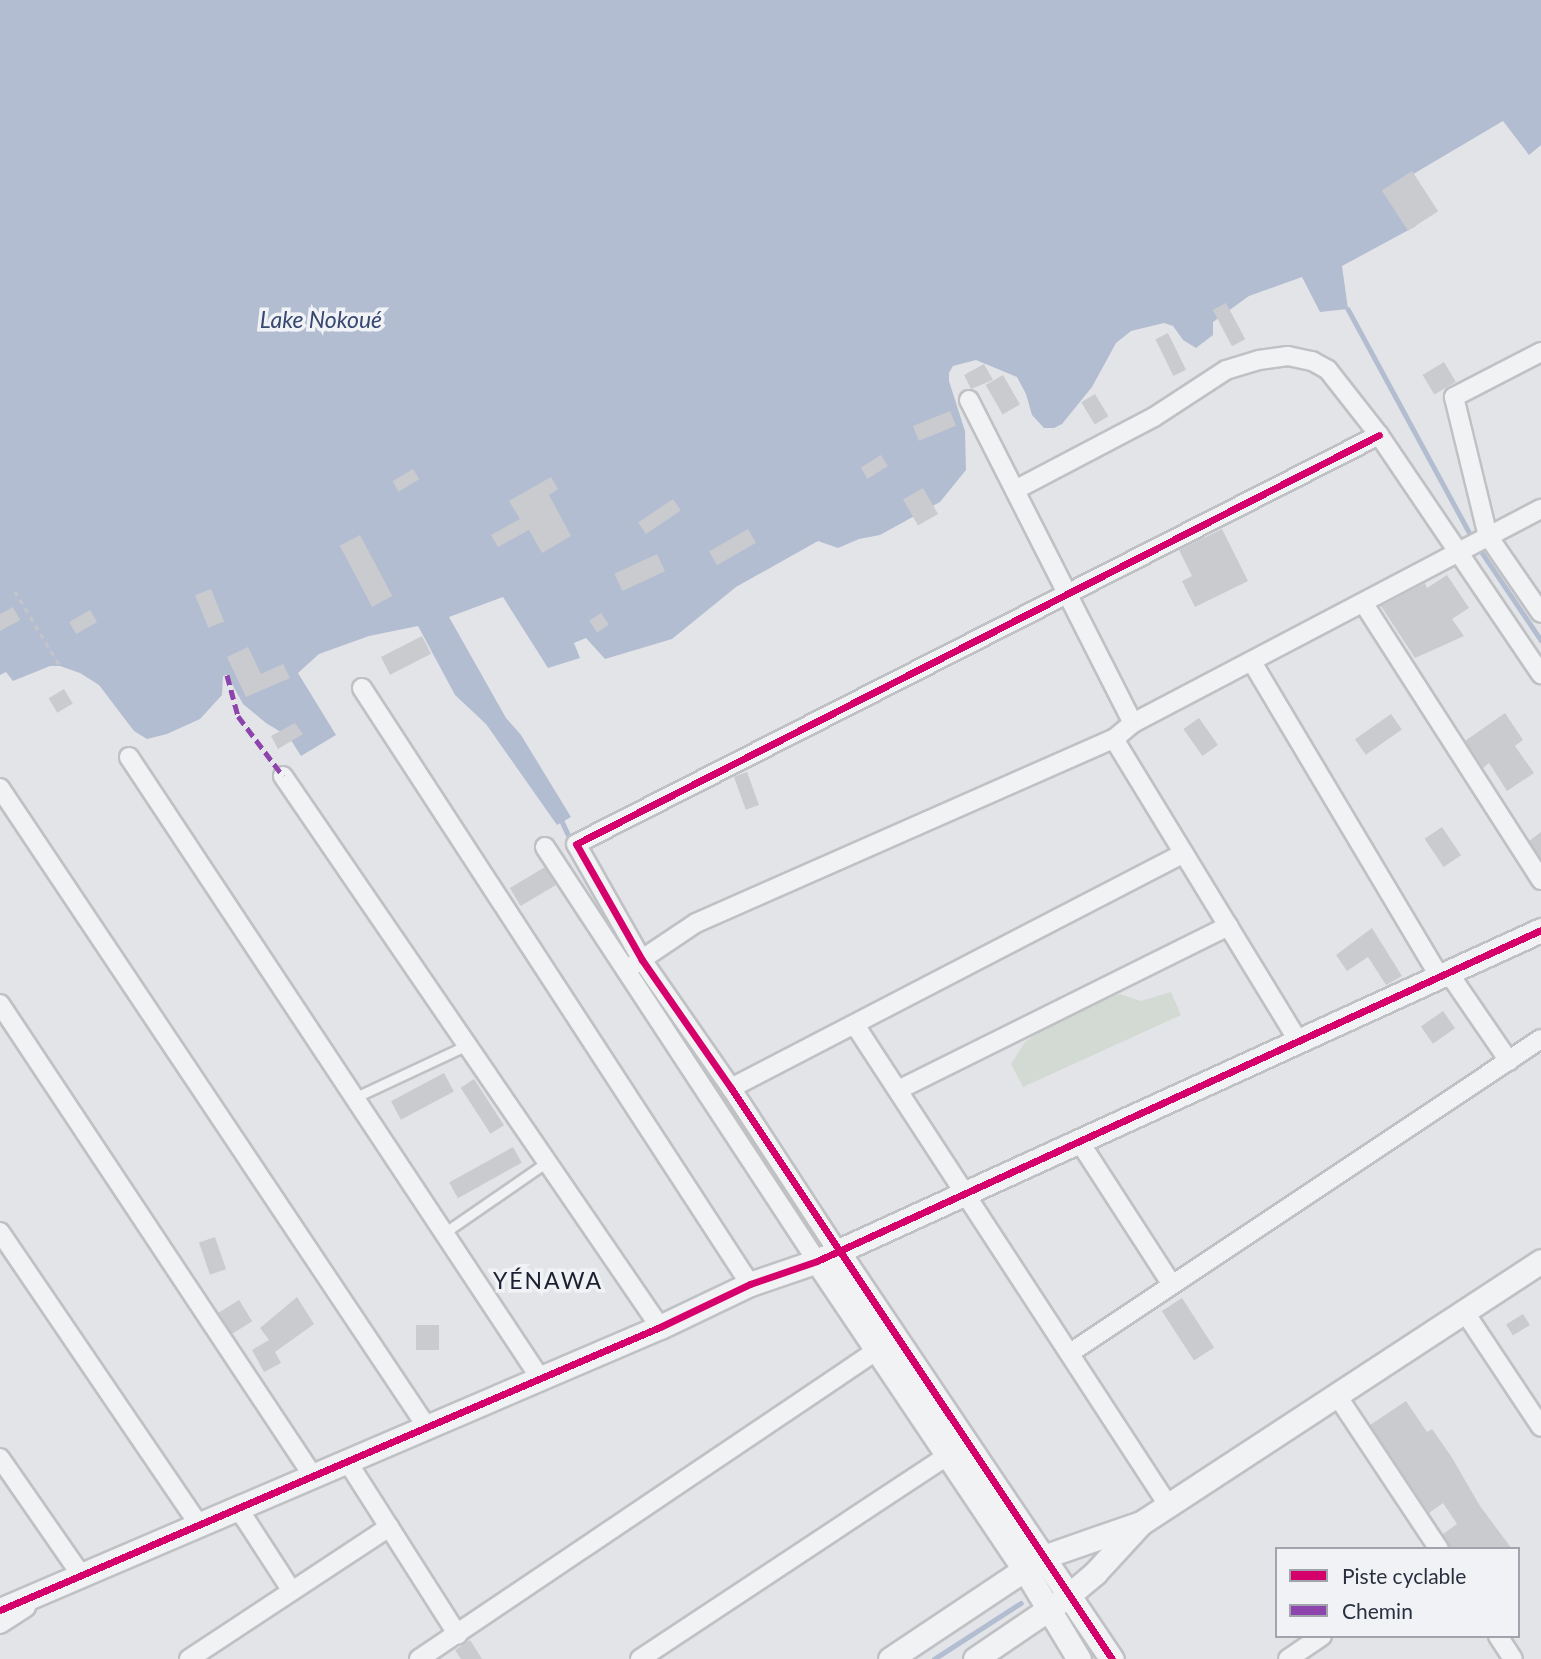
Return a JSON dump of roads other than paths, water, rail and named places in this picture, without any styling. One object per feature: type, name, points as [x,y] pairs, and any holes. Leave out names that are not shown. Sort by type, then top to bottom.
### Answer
[{"type":"street","points":[[1541,352],[1454,397],[1488,536],[1541,613]]},
{"type":"street","points":[[1015,490],[1154,417],[1226,370],[1259,360],[1289,356],[1312,361],[1328,370],[1379,435],[1541,674]]},
{"type":"street","points":[[969,400],[1133,723]]},
{"type":"street","points":[[1112,1659],[1069,1595],[1034,1563],[947,1456],[876,1351],[828,1256],[731,1088],[642,960],[576,844],[1068,596],[1379,435]]},
{"type":"street","points":[[626,971],[696,923],[1114,739],[1133,723],[1541,509]]},
{"type":"street","points":[[1364,604],[1541,880]]},
{"type":"street","points":[[1252,662],[1444,974],[1508,1061]]},
{"type":"street","points":[[362,688],[750,1284]]},
{"type":"street","points":[[1114,739],[1298,1041]]},
{"type":"street","points":[[129,757],[540,1378]]},
{"type":"street","points":[[284,776],[660,1327]]},
{"type":"street","points":[[0,788],[427,1427]]},
{"type":"street","points":[[545,847],[626,971],[828,1256],[1034,1563],[1047,1610],[1079,1659]]},
{"type":"street","points":[[731,1088],[1184,853]]},
{"type":"street","points":[[898,1090],[1228,926]]},
{"type":"street","points":[[0,1610],[660,1327],[750,1284],[828,1256],[1541,930]]},
{"type":"street","points":[[0,1004],[313,1476]]},
{"type":"street","points":[[855,1025],[967,1192],[1168,1505]]},
{"type":"street","points":[[1070,1353],[1541,1039]]},
{"type":"street","points":[[1079,1141],[1172,1285]]},
{"type":"street","points":[[0,1233],[199,1525]]},
{"type":"street","points":[[890,1659],[1034,1563],[1141,1523],[1541,1261]]},
{"type":"street","points":[[1464,1311],[1541,1427]]},
{"type":"street","points":[[419,1659],[876,1351]]},
{"type":"street","points":[[1336,1394],[1438,1547]]},
{"type":"street","points":[[640,1659],[947,1456]]},
{"type":"street","points":[[0,1458],[72,1579]]},
{"type":"street","points":[[347,1461],[458,1635]]},
{"type":"street","points":[[238,1508],[292,1591]]},
{"type":"street","points":[[975,1659],[1069,1595],[1095,1573],[1141,1523]]},
{"type":"street","points":[[190,1659],[389,1527]]},
{"type":"street","points":[[0,1624],[72,1579]]},
{"type":"street","points":[[1287,1659],[1319,1638]]},
{"type":"street","points":[[1499,1638],[1513,1659]]},
{"type":"lane","points":[[354,1098],[467,1044]]},
{"type":"lane","points":[[444,1233],[547,1162]]},
{"type":"water","name":"Lake Nokoué","points":[[0,0],[1541,0],[1541,145],[1529,155],[1503,121],[1393,186],[1416,226],[1342,266],[1348,309],[1320,312],[1302,277],[1249,296],[1213,322],[1213,335],[1196,348],[1183,340],[1173,326],[1164,323],[1131,331],[1116,343],[1092,387],[1062,424],[1054,428],[1044,428],[1032,415],[1026,394],[1017,377],[976,360],[953,366],[949,381],[965,431],[966,470],[940,502],[880,535],[859,539],[838,548],[818,541],[736,587],[672,639],[605,659],[586,638],[574,643],[580,658],[548,668],[503,597],[449,617],[506,718],[521,735],[571,817],[557,825],[486,724],[455,695],[418,626],[369,636],[319,654],[298,673],[336,735],[301,756],[289,737],[243,704],[227,675],[223,676],[222,695],[200,719],[167,734],[147,739],[134,731],[99,685],[80,673],[60,666],[50,666],[13,681],[6,672],[0,675]]},
{"type":"waterway","points":[[1348,309],[1470,534]]},
{"type":"waterway","points":[[1479,548],[1541,640]]},
{"type":"waterway","points":[[560,817],[571,841]]},
{"type":"waterway","points":[[600,903],[619,946]]},
{"type":"waterway","points":[[934,1659],[1021,1603]]},
{"type":"district","name":"YÉNAWA","points":[[548,1280]]}]
